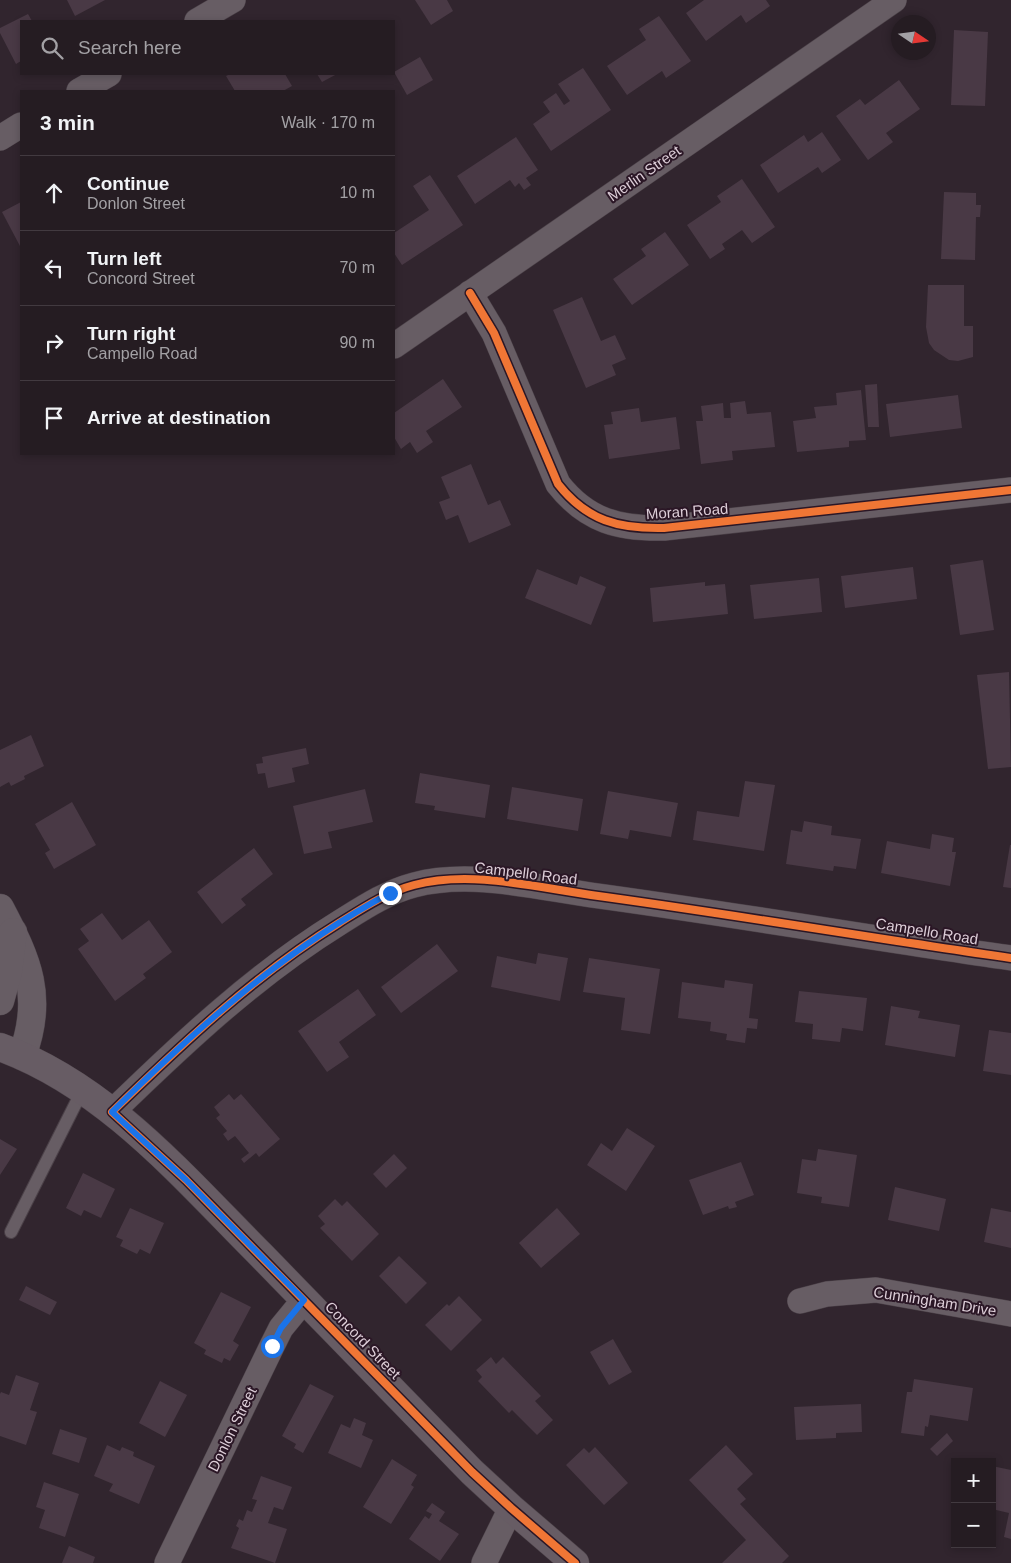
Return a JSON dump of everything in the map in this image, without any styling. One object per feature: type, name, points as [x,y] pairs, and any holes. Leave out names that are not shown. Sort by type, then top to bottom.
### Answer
[{"type":"main road","name":"Concord Street","points":[[11,1052],[82,1089],[112,1112],[174,1168],[511,1508],[575,1563]]},
{"type":"street","points":[[199,20],[233,0]]},
{"type":"street","name":"Merlin Street","points":[[395,345],[894,0]]},
{"type":"street","points":[[81,90],[107,75]]},
{"type":"street","points":[[0,138],[20,126]]},
{"type":"street","name":"Moran Road","points":[[470,293],[494,333],[558,484],[572,502],[593,516],[638,528],[664,528],[1011,490]]},
{"type":"street","name":"Campello Road","points":[[112,1112],[214,1017],[288,957],[366,906],[390,893],[422,883],[440,880],[494,882],[657,904],[1011,958]]},
{"type":"street","points":[[0,908],[28,964],[34,1003],[29,1038],[11,1052]]},
{"type":"street","points":[[0,1001],[8,972],[13,932]]},
{"type":"street","name":"Cunningham Drive","points":[[800,1301],[827,1294],[876,1290],[1011,1314]]},
{"type":"street","name":"Donlon Street","points":[[167,1563],[281,1328],[304,1300]]},
{"type":"street","points":[[484,1563],[511,1508]]},
{"type":"lane","points":[[11,1232],[82,1089]]},
{"type":"building","points":[[67,0],[105,0],[75,16]]},
{"type":"building","points":[[415,0],[447,0],[453,11],[431,25]]},
{"type":"building","points":[[704,0],[766,0],[770,6],[746,23],[741,15],[706,41],[686,13]]},
{"type":"building","points":[[28,14],[31,20],[20,20],[20,62],[16,64],[0,33],[0,28]]},
{"type":"building","points":[[659,16],[691,61],[666,78],[662,71],[627,95],[607,66],[646,40],[639,29]]},
{"type":"building","points":[[954,30],[988,32],[985,106],[951,105]]},
{"type":"building","points":[[420,57],[433,80],[407,95],[395,71]]},
{"type":"building","points":[[583,68],[611,110],[551,151],[533,124],[550,112],[543,102],[556,93],[564,105],[570,101],[558,84]]},
{"type":"building","points":[[286,75],[292,86],[285,90],[234,90],[226,76]]},
{"type":"building","points":[[318,75],[335,75],[322,82]]},
{"type":"building","points":[[899,80],[920,109],[886,133],[893,142],[868,160],[836,116],[860,99],[865,105]]},
{"type":"building","points":[[822,132],[841,160],[822,173],[818,167],[778,193],[760,165],[804,135],[808,142]]},
{"type":"building","points":[[516,137],[538,170],[526,178],[531,185],[524,190],[519,183],[515,187],[510,180],[475,204],[457,176]]},
{"type":"building","points":[[430,175],[463,225],[402,265],[395,254],[395,232],[429,210],[413,186]]},
{"type":"building","points":[[742,179],[775,227],[752,243],[742,230],[722,244],[725,249],[710,259],[687,225],[721,202],[717,196]]},
{"type":"building","points":[[944,192],[976,193],[976,205],[981,205],[980,217],[976,217],[975,260],[941,259]]},
{"type":"building","points":[[20,203],[20,246],[2,212]]},
{"type":"building","points":[[665,232],[689,265],[632,305],[613,279],[646,256],[641,249]]},
{"type":"building","points":[[928,285],[964,285],[964,326],[973,326],[973,357],[958,361],[949,360],[934,350],[929,343],[926,327]]},
{"type":"building","points":[[582,297],[601,341],[615,335],[626,359],[612,365],[616,375],[586,388],[553,310]]},
{"type":"building","points":[[443,379],[462,407],[426,431],[433,442],[417,453],[410,442],[401,449],[395,439],[395,412]]},
{"type":"building","points":[[877,384],[879,427],[868,427],[865,385]]},
{"type":"building","points":[[861,390],[866,440],[849,441],[849,447],[797,452],[793,421],[816,418],[814,407],[837,405],[836,393]]},
{"type":"building","points":[[958,395],[962,428],[890,437],[886,404]]},
{"type":"building","points":[[745,401],[747,414],[771,412],[775,447],[732,451],[733,460],[701,464],[696,421],[703,421],[701,406],[723,403],[724,418],[731,418],[730,403]]},
{"type":"building","points":[[639,408],[641,422],[676,417],[680,449],[609,459],[604,425],[613,424],[611,412]]},
{"type":"building","points":[[471,464],[488,505],[500,500],[511,525],[469,543],[458,515],[446,520],[439,502],[450,498],[441,477]]},
{"type":"building","points":[[983,560],[994,630],[960,635],[950,565]]},
{"type":"building","points":[[913,567],[917,599],[845,608],[841,576]]},
{"type":"building","points":[[537,569],[577,585],[580,576],[606,587],[591,625],[525,598]]},
{"type":"building","points":[[819,578],[822,612],[754,619],[750,585]]},
{"type":"building","points":[[705,582],[705,586],[725,584],[728,614],[653,622],[650,588]]},
{"type":"building","points":[[1009,672],[1011,767],[988,769],[977,675]]},
{"type":"building","points":[[31,735],[44,766],[24,776],[25,779],[11,786],[9,782],[0,787],[0,750]]},
{"type":"building","points":[[306,748],[309,764],[292,768],[295,782],[268,788],[265,773],[258,774],[256,764],[263,763],[262,757]]},
{"type":"building","points":[[420,773],[490,785],[485,818],[434,810],[435,806],[415,803]]},
{"type":"building","points":[[745,781],[775,785],[764,851],[693,840],[697,811],[739,817]]},
{"type":"building","points":[[512,787],[583,799],[578,831],[507,819]]},
{"type":"building","points":[[365,789],[373,822],[328,832],[332,848],[304,854],[293,806]]},
{"type":"building","points":[[608,791],[678,803],[671,837],[630,830],[628,839],[600,834]]},
{"type":"building","points":[[72,802],[96,845],[54,869],[45,853],[50,850],[35,824]]},
{"type":"building","points":[[804,821],[832,826],[831,835],[861,839],[856,869],[834,866],[833,871],[786,864],[791,830],[802,832]]},
{"type":"building","points":[[932,834],[954,838],[952,852],[956,852],[950,886],[881,873],[887,841],[930,849]]},
{"type":"building","points":[[1011,845],[1011,888],[1003,887]]},
{"type":"building","points":[[254,848],[273,874],[241,899],[246,905],[222,924],[197,892]]},
{"type":"building","points":[[102,913],[122,940],[149,920],[172,952],[143,974],[146,978],[115,1001],[78,949],[89,941],[80,929]]},
{"type":"building","points":[[437,944],[458,971],[401,1013],[381,987]]},
{"type":"building","points":[[538,953],[568,958],[560,1001],[491,987],[497,956],[536,964]]},
{"type":"building","points":[[589,958],[660,969],[650,1034],[621,1030],[625,998],[583,992]]},
{"type":"building","points":[[725,980],[753,984],[749,1018],[758,1019],[757,1029],[747,1028],[745,1043],[726,1040],[727,1034],[710,1031],[711,1022],[678,1018],[682,982],[724,988]]},
{"type":"building","points":[[358,989],[376,1015],[339,1042],[349,1057],[327,1072],[298,1031]]},
{"type":"building","points":[[799,991],[867,998],[863,1031],[842,1028],[840,1042],[812,1039],[813,1024],[795,1022]]},
{"type":"building","points":[[891,1006],[920,1011],[918,1018],[960,1025],[955,1057],[885,1045]]},
{"type":"building","points":[[989,1030],[1011,1033],[1011,1075],[983,1071]]},
{"type":"building","points":[[229,1094],[234,1100],[241,1094],[280,1139],[259,1157],[256,1153],[244,1163],[241,1159],[249,1153],[235,1136],[228,1141],[223,1134],[227,1131],[216,1118],[220,1115],[214,1107]]},
{"type":"building","points":[[627,1128],[655,1146],[626,1191],[587,1165],[601,1143],[612,1151]]},
{"type":"building","points":[[0,1139],[17,1149],[0,1175]]},
{"type":"building","points":[[818,1149],[857,1155],[849,1207],[821,1203],[822,1197],[797,1193],[802,1159],[816,1161]]},
{"type":"building","points":[[394,1154],[407,1168],[386,1188],[373,1174]]},
{"type":"building","points":[[741,1162],[754,1195],[735,1202],[737,1207],[729,1209],[728,1206],[703,1215],[689,1180]]},
{"type":"building","points":[[83,1173],[115,1189],[101,1218],[84,1210],[81,1216],[66,1208]]},
{"type":"building","points":[[895,1187],[946,1199],[939,1231],[888,1220]]},
{"type":"building","points":[[335,1199],[342,1206],[347,1201],[379,1234],[352,1261],[320,1228],[325,1224],[318,1216]]},
{"type":"building","points":[[130,1208],[164,1223],[150,1254],[140,1249],[137,1254],[120,1246],[123,1240],[116,1237]]},
{"type":"building","points":[[557,1208],[580,1234],[541,1268],[519,1243]]},
{"type":"building","points":[[991,1208],[1011,1212],[1011,1248],[984,1242]]},
{"type":"building","points":[[399,1256],[427,1283],[406,1304],[379,1276]]},
{"type":"building","points":[[26,1286],[57,1302],[50,1315],[19,1300]]},
{"type":"building","points":[[221,1292],[251,1307],[233,1341],[239,1345],[230,1361],[224,1358],[222,1363],[204,1354],[206,1350],[194,1343]]},
{"type":"building","points":[[459,1296],[482,1320],[451,1351],[425,1325],[447,1304],[449,1306]]},
{"type":"building","points":[[613,1339],[632,1372],[609,1385],[590,1352]]},
{"type":"building","points":[[491,1357],[496,1364],[503,1357],[541,1396],[535,1401],[553,1420],[537,1435],[512,1410],[509,1413],[478,1381],[482,1377],[476,1370]]},
{"type":"building","points":[[16,1375],[39,1383],[30,1410],[37,1412],[26,1445],[0,1436],[0,1394],[1,1392],[9,1395]]},
{"type":"building","points":[[914,1379],[973,1388],[968,1421],[930,1415],[928,1427],[925,1426],[924,1436],[901,1433],[907,1392],[912,1392]]},
{"type":"building","points":[[160,1381],[187,1395],[165,1437],[139,1423]]},
{"type":"building","points":[[310,1384],[334,1396],[303,1453],[294,1448],[296,1444],[282,1436]]},
{"type":"building","points":[[861,1404],[862,1432],[836,1433],[836,1438],[796,1440],[794,1407]]},
{"type":"building","points":[[354,1418],[366,1423],[362,1435],[373,1440],[361,1468],[328,1453],[341,1424],[350,1428]]},
{"type":"building","points":[[60,1429],[87,1438],[79,1463],[52,1454]]},
{"type":"building","points":[[947,1433],[953,1441],[937,1456],[930,1449]]},
{"type":"building","points":[[107,1445],[120,1451],[122,1447],[134,1452],[133,1456],[155,1466],[139,1504],[109,1491],[113,1484],[94,1476]]},
{"type":"building","points":[[726,1445],[753,1474],[737,1489],[746,1499],[740,1504],[789,1556],[782,1563],[722,1563],[746,1540],[689,1480]]},
{"type":"building","points":[[595,1447],[628,1483],[604,1505],[566,1465],[584,1448],[589,1453]]},
{"type":"building","points":[[392,1459],[417,1475],[411,1485],[414,1487],[391,1524],[363,1507]]},
{"type":"building","points":[[996,1467],[1011,1470],[1011,1539],[1004,1537],[1009,1513],[996,1510]]},
{"type":"building","points":[[261,1476],[292,1487],[283,1510],[274,1507],[268,1523],[287,1529],[275,1563],[231,1548],[239,1528],[236,1526],[239,1519],[243,1521],[247,1510],[252,1512],[257,1500],[252,1499]]},
{"type":"building","points":[[44,1482],[79,1494],[65,1537],[39,1528],[45,1510],[36,1507]]},
{"type":"building","points":[[432,1503],[445,1512],[439,1521],[459,1534],[440,1561],[409,1539],[425,1516],[429,1519],[432,1514],[426,1511]]},
{"type":"building","points":[[69,1546],[95,1557],[93,1563],[62,1563]]},
{"type":"cycle path","points":[[470,293],[494,333],[558,484],[580,507],[605,520],[633,527],[664,528],[1011,490]]},
{"type":"cycle path","points":[[575,1563],[472,1472],[186,1180],[112,1112],[221,1011],[249,987],[308,943],[385,896],[404,888],[435,881],[480,879],[525,884],[1011,958]]},
{"type":"route","points":[[272,1346],[281,1328],[304,1300],[186,1180],[112,1112],[180,1047],[249,987],[330,928],[390,893]]}]
